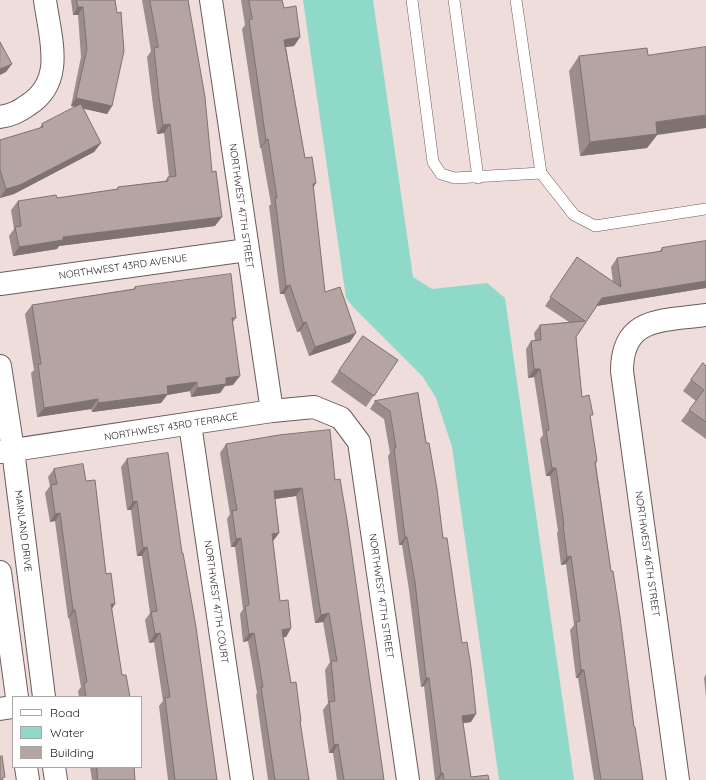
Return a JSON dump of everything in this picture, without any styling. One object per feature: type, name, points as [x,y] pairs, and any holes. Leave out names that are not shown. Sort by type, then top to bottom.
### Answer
[{"type":"street","points":[[0,117],[15,114],[38,99],[50,82],[53,58],[45,0]]},
{"type":"street","name":"NORTHWEST 47TH STREET","points":[[211,0],[272,412]]},
{"type":"street","name":"NORTHWEST 43RD AVENUE","points":[[0,284],[247,250]]},
{"type":"street","name":"NORTHWEST 46TH STREET","points":[[678,780],[622,371],[622,359],[625,347],[635,331],[642,327],[658,322],[706,315]]},
{"type":"street","name":"MAINLAND DRIVE","points":[[0,366],[6,451],[44,696]]},
{"type":"street","name":"NORTHWEST 43RD TERRACE","points":[[6,451],[314,407],[341,418]]},
{"type":"street","name":"NORTHWEST 47TH STREET","points":[[341,418],[359,442],[408,780]]},
{"type":"street","name":"NORTHWEST 47TH COURT","points":[[190,424],[242,780]]},
{"type":"street","points":[[0,572],[17,696]]},
{"type":"street","points":[[0,709],[12,707]]},
{"type":"street","points":[[26,768],[28,780]]},
{"type":"street","points":[[54,768],[56,780]]},
{"type":"lane","points":[[412,0],[433,162],[441,174],[455,178],[478,178],[541,173]]},
{"type":"lane","points":[[454,0],[478,178]]},
{"type":"lane","points":[[516,0],[541,173],[574,215],[595,226],[706,209]]},
{"type":"water","points":[[303,0],[373,0],[413,277],[432,289],[487,283],[505,298],[574,780],[499,780],[452,447],[436,398],[423,377],[354,308],[346,298]]},
{"type":"building","points":[[77,0],[115,0],[117,13],[121,12],[124,51],[112,106],[76,98],[87,49],[83,7],[78,7]]},
{"type":"building","points":[[150,0],[188,0],[205,97],[212,172],[216,171],[222,217],[63,237],[63,240],[19,247],[15,227],[21,226],[18,201],[56,195],[57,198],[118,189],[118,187],[168,181],[168,177],[176,176],[170,124],[163,125],[154,48],[158,47]]},
{"type":"building","points":[[249,0],[282,0],[284,8],[296,6],[300,37],[284,40],[305,158],[312,157],[316,183],[313,184],[325,292],[340,287],[356,333],[315,347],[306,322],[303,323],[290,285],[286,286],[275,198],[277,198],[268,139],[266,140],[249,20],[252,19]]},
{"type":"building","points":[[0,42],[12,64],[0,69]]},
{"type":"building","points":[[706,47],[706,115],[656,122],[657,134],[590,142],[579,56],[647,48],[648,55]]},
{"type":"building","points":[[81,104],[101,143],[20,185],[6,189],[0,170],[0,140],[43,127],[42,124]]},
{"type":"building","points":[[706,241],[706,281],[602,298],[576,337],[582,397],[589,395],[593,415],[590,415],[597,461],[595,462],[611,571],[613,571],[620,617],[634,727],[643,780],[601,780],[584,670],[581,670],[576,622],[580,621],[571,556],[567,557],[556,468],[552,468],[546,431],[549,430],[540,369],[534,369],[531,341],[541,340],[540,325],[585,321],[550,297],[577,257],[621,287],[617,258],[662,251],[662,248]]},
{"type":"building","points":[[231,274],[236,318],[232,318],[240,376],[226,378],[226,384],[197,388],[197,382],[167,386],[168,394],[98,403],[98,399],[44,408],[38,364],[41,364],[32,305],[135,289],[135,287]]},
{"type":"building","points":[[363,336],[398,360],[374,396],[339,371]]},
{"type":"building","points":[[703,363],[706,366],[706,422],[689,410],[704,390],[691,380]]},
{"type":"building","points":[[418,393],[426,443],[429,443],[437,489],[443,538],[447,538],[462,643],[467,642],[471,667],[476,714],[462,716],[471,777],[488,775],[489,780],[444,780],[443,773],[441,773],[429,678],[426,678],[415,582],[407,537],[405,537],[394,448],[396,448],[390,411],[375,401]]},
{"type":"building","points":[[330,430],[335,480],[340,479],[347,520],[384,780],[344,780],[338,744],[334,745],[329,702],[335,701],[331,661],[337,661],[329,613],[321,615],[302,488],[274,491],[279,533],[272,534],[280,601],[288,600],[291,628],[282,630],[291,683],[296,682],[309,780],[275,780],[261,687],[263,687],[254,633],[249,634],[245,606],[249,605],[241,538],[236,539],[232,511],[237,510],[226,444],[279,435]]},
{"type":"building","points":[[168,453],[182,553],[196,627],[217,780],[175,780],[165,698],[170,697],[160,633],[155,634],[151,612],[157,611],[147,547],[143,548],[137,501],[133,502],[127,459]]},
{"type":"building","points":[[83,464],[86,481],[95,480],[106,574],[111,573],[115,604],[111,604],[122,675],[126,675],[130,696],[86,696],[84,683],[87,682],[75,610],[73,610],[60,513],[55,514],[51,485],[57,484],[54,469]]},
{"type":"building","points":[[2,756],[5,777],[2,778],[3,780],[0,780],[0,757]]},
{"type":"building","points":[[97,768],[134,768],[135,780],[98,780]]}]
